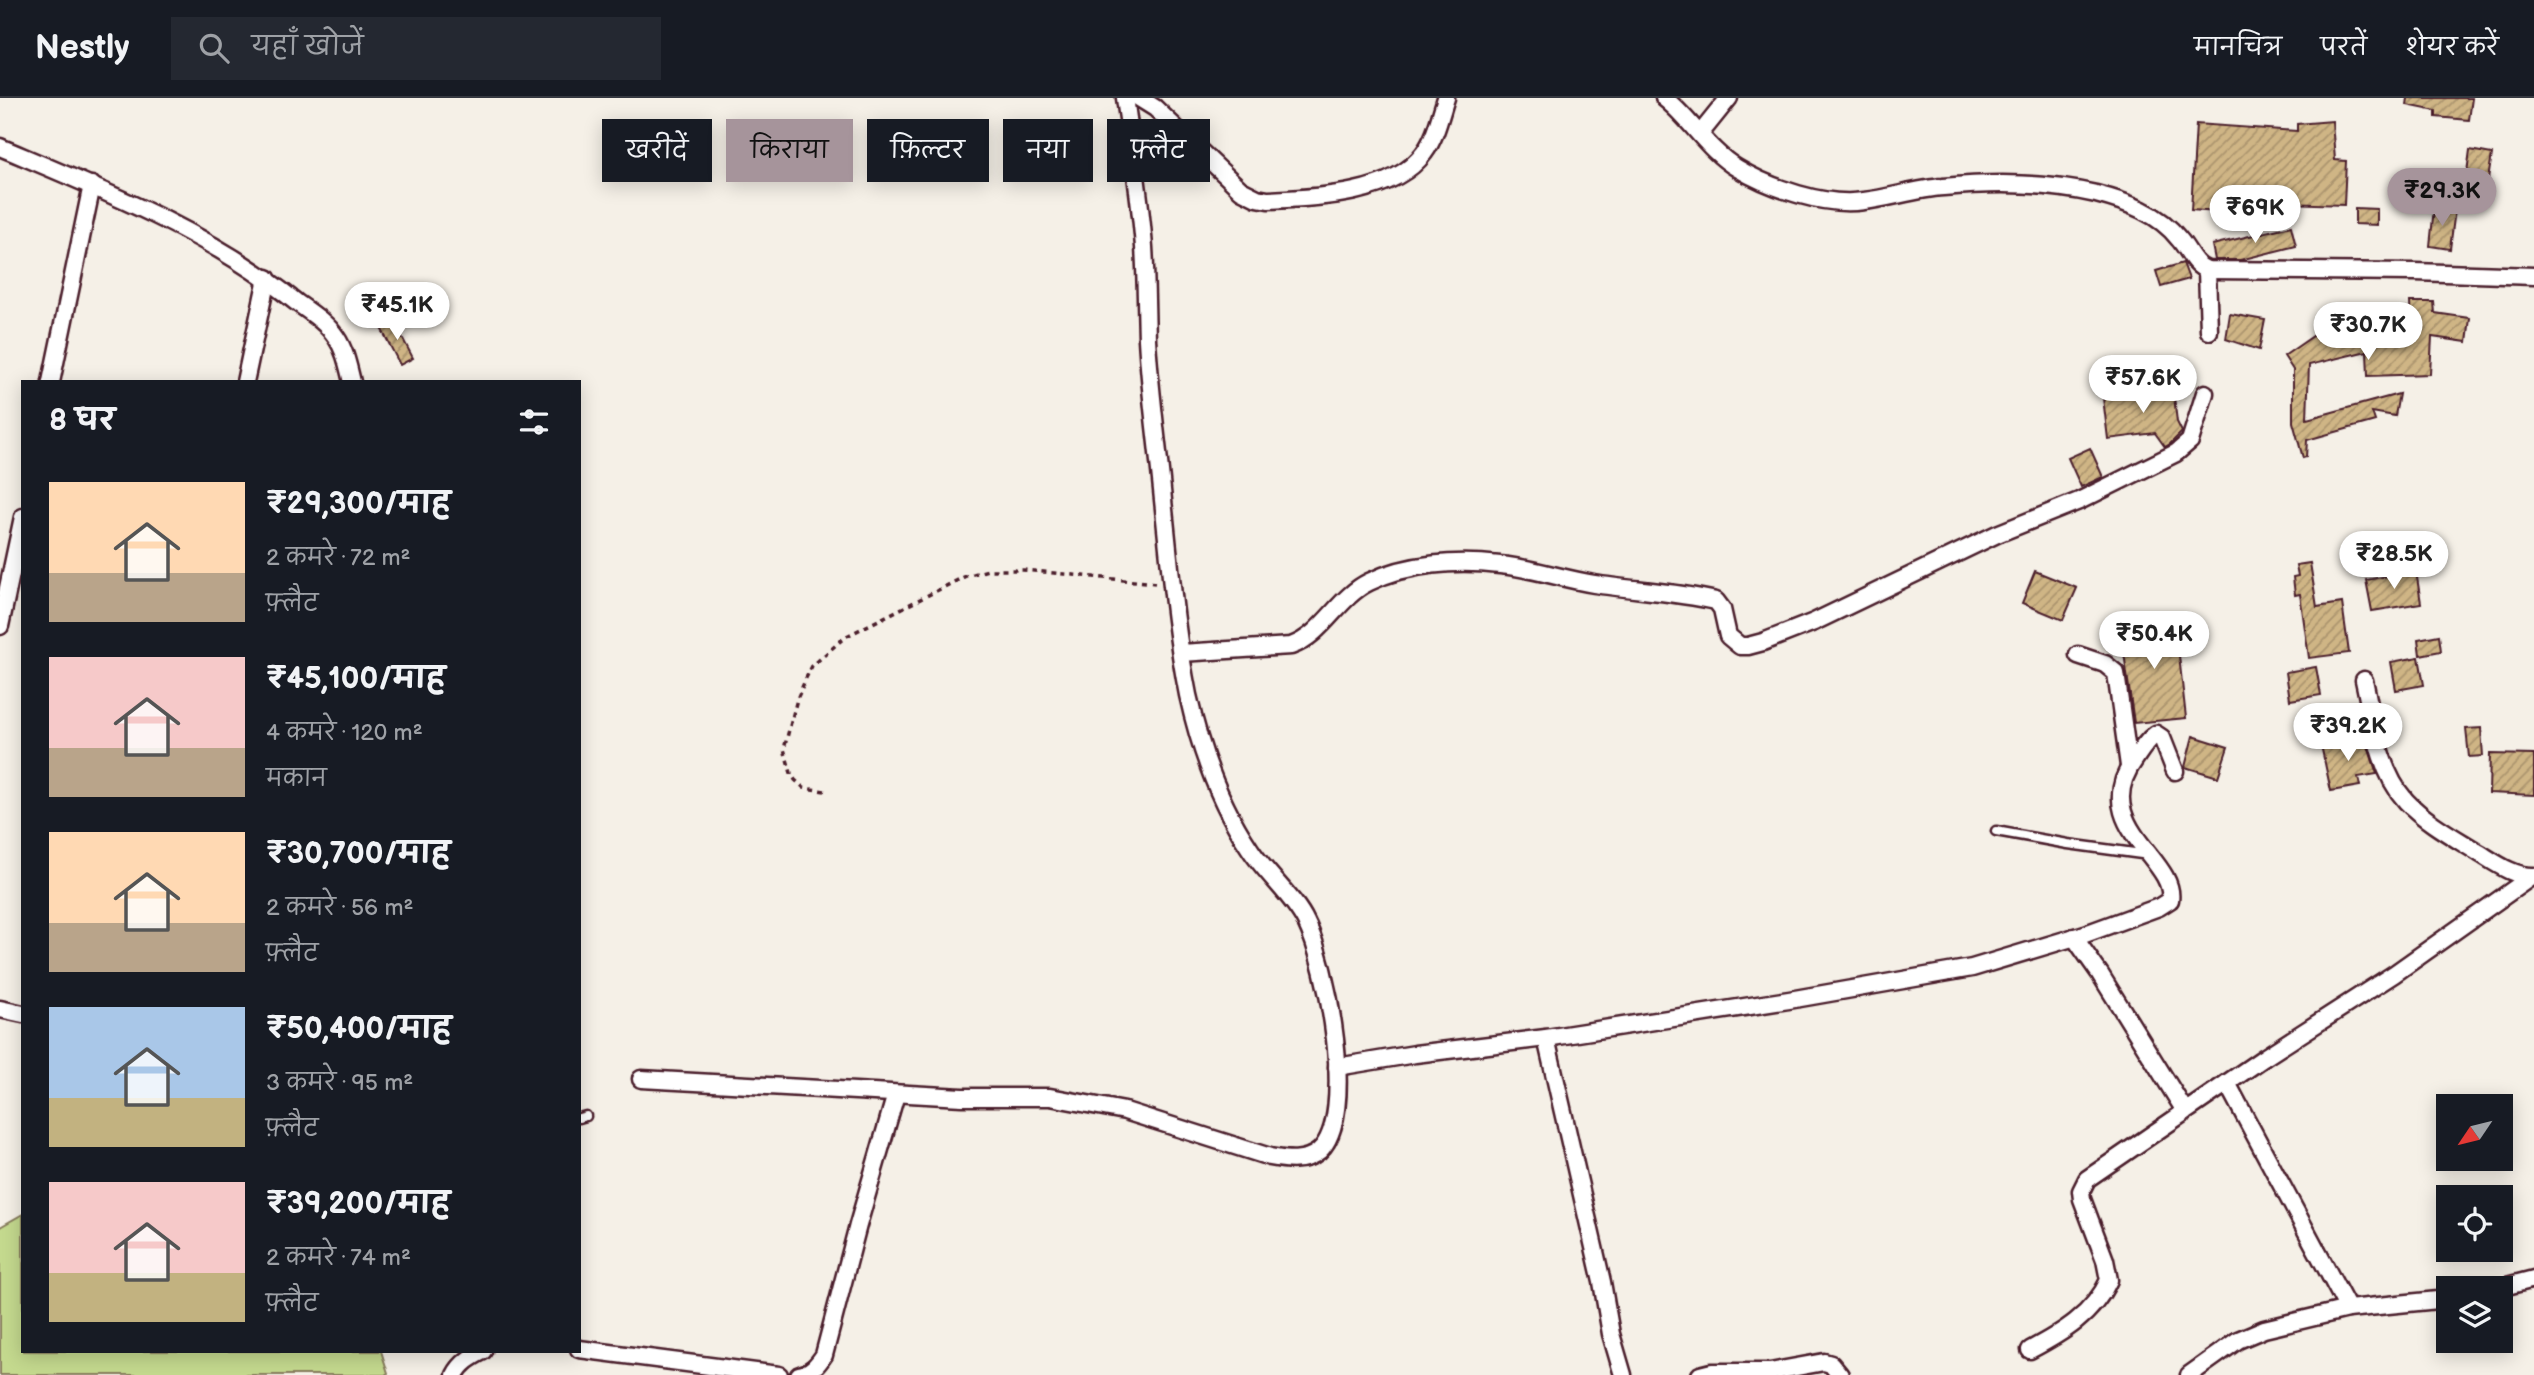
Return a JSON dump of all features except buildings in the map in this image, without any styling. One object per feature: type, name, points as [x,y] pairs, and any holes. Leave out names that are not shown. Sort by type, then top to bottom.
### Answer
[{"type":"street","points":[[641,1079],[962,1097],[1050,1097],[1082,1101],[1125,1111],[1290,1161],[1318,1152],[1329,1138],[1334,1122],[1338,1067],[1334,1025],[1317,951],[1305,919],[1250,850],[1217,788],[1200,745],[1181,653],[1171,584],[1148,351],[1144,247],[1125,98]]},
{"type":"street","points":[[1139,98],[1155,108],[1241,190],[1268,200],[1341,194],[1371,186],[1407,170],[1429,146],[1446,98]]},
{"type":"street","points":[[1664,98],[1724,160],[1774,187],[1829,200],[1863,201],[1943,187],[2023,183],[2069,188],[2128,204],[2161,221],[2180,240],[2195,263],[2207,270],[2440,272],[2534,276]]},
{"type":"street","points":[[1700,134],[1729,98]]},
{"type":"street","points":[[0,148],[92,185],[197,238],[267,278],[322,322],[337,338],[348,363],[352,380]]},
{"type":"street","points":[[51,380],[92,185]]},
{"type":"street","points":[[2207,270],[2209,331]]},
{"type":"street","points":[[245,380],[267,278]]},
{"type":"street","points":[[1181,653],[1291,646],[1304,640],[1367,583],[1387,575],[1430,565],[1483,563],[1592,583],[1716,601],[1721,609],[1727,636],[1733,643],[1748,646],[1814,622],[1997,534],[2078,501],[2176,453],[2190,441],[2205,393]]},
{"type":"street","points":[[0,626],[21,526]]},
{"type":"street","points":[[2078,655],[2105,664],[2116,673],[2129,766]]},
{"type":"street","points":[[2364,680],[2375,733],[2386,767],[2406,801],[2444,832],[2508,870],[2532,877]]},
{"type":"street","points":[[1338,1067],[1415,1054],[1546,1038],[1958,970],[2074,937],[2160,907],[2171,900],[2170,886],[2135,839],[2124,811],[2123,782],[2129,766],[2156,734],[2162,738],[2175,771]]},
{"type":"street","points":[[2030,1350],[2077,1322],[2096,1302],[2109,1280],[2105,1260],[2081,1199],[2083,1185],[2097,1172],[2185,1111],[2394,974],[2532,877]]},
{"type":"street","points":[[2074,937],[2185,1111]]},
{"type":"street","points":[[0,1009],[21,1014]]},
{"type":"street","points":[[1546,1038],[1602,1282],[1611,1334],[1623,1375]]},
{"type":"street","points":[[2227,1083],[2348,1309]]},
{"type":"street","points":[[799,1375],[806,1374],[816,1366],[824,1355],[896,1094]]},
{"type":"street","points":[[2513,1284],[2534,1279]]},
{"type":"street","points":[[2189,1375],[2238,1340],[2255,1333],[2348,1309],[2436,1300]]},
{"type":"street","points":[[581,1349],[779,1375]]},
{"type":"street","points":[[457,1372],[470,1357],[479,1353]]},
{"type":"street","points":[[1700,1375],[1770,1372],[1824,1362],[1831,1363],[1840,1375]]},
{"type":"lane","points":[[1996,831],[2149,855]]},
{"type":"lane","points":[[457,1372],[458,1353]]},
{"type":"path","points":[[824,791],[804,788],[795,780],[784,749],[791,719],[812,666],[845,637],[965,576],[988,570],[1023,570],[1171,584]]},
{"type":"green space","points":[[21,1215],[21,1353],[382,1353],[388,1373],[0,1375],[0,1227]]}]
